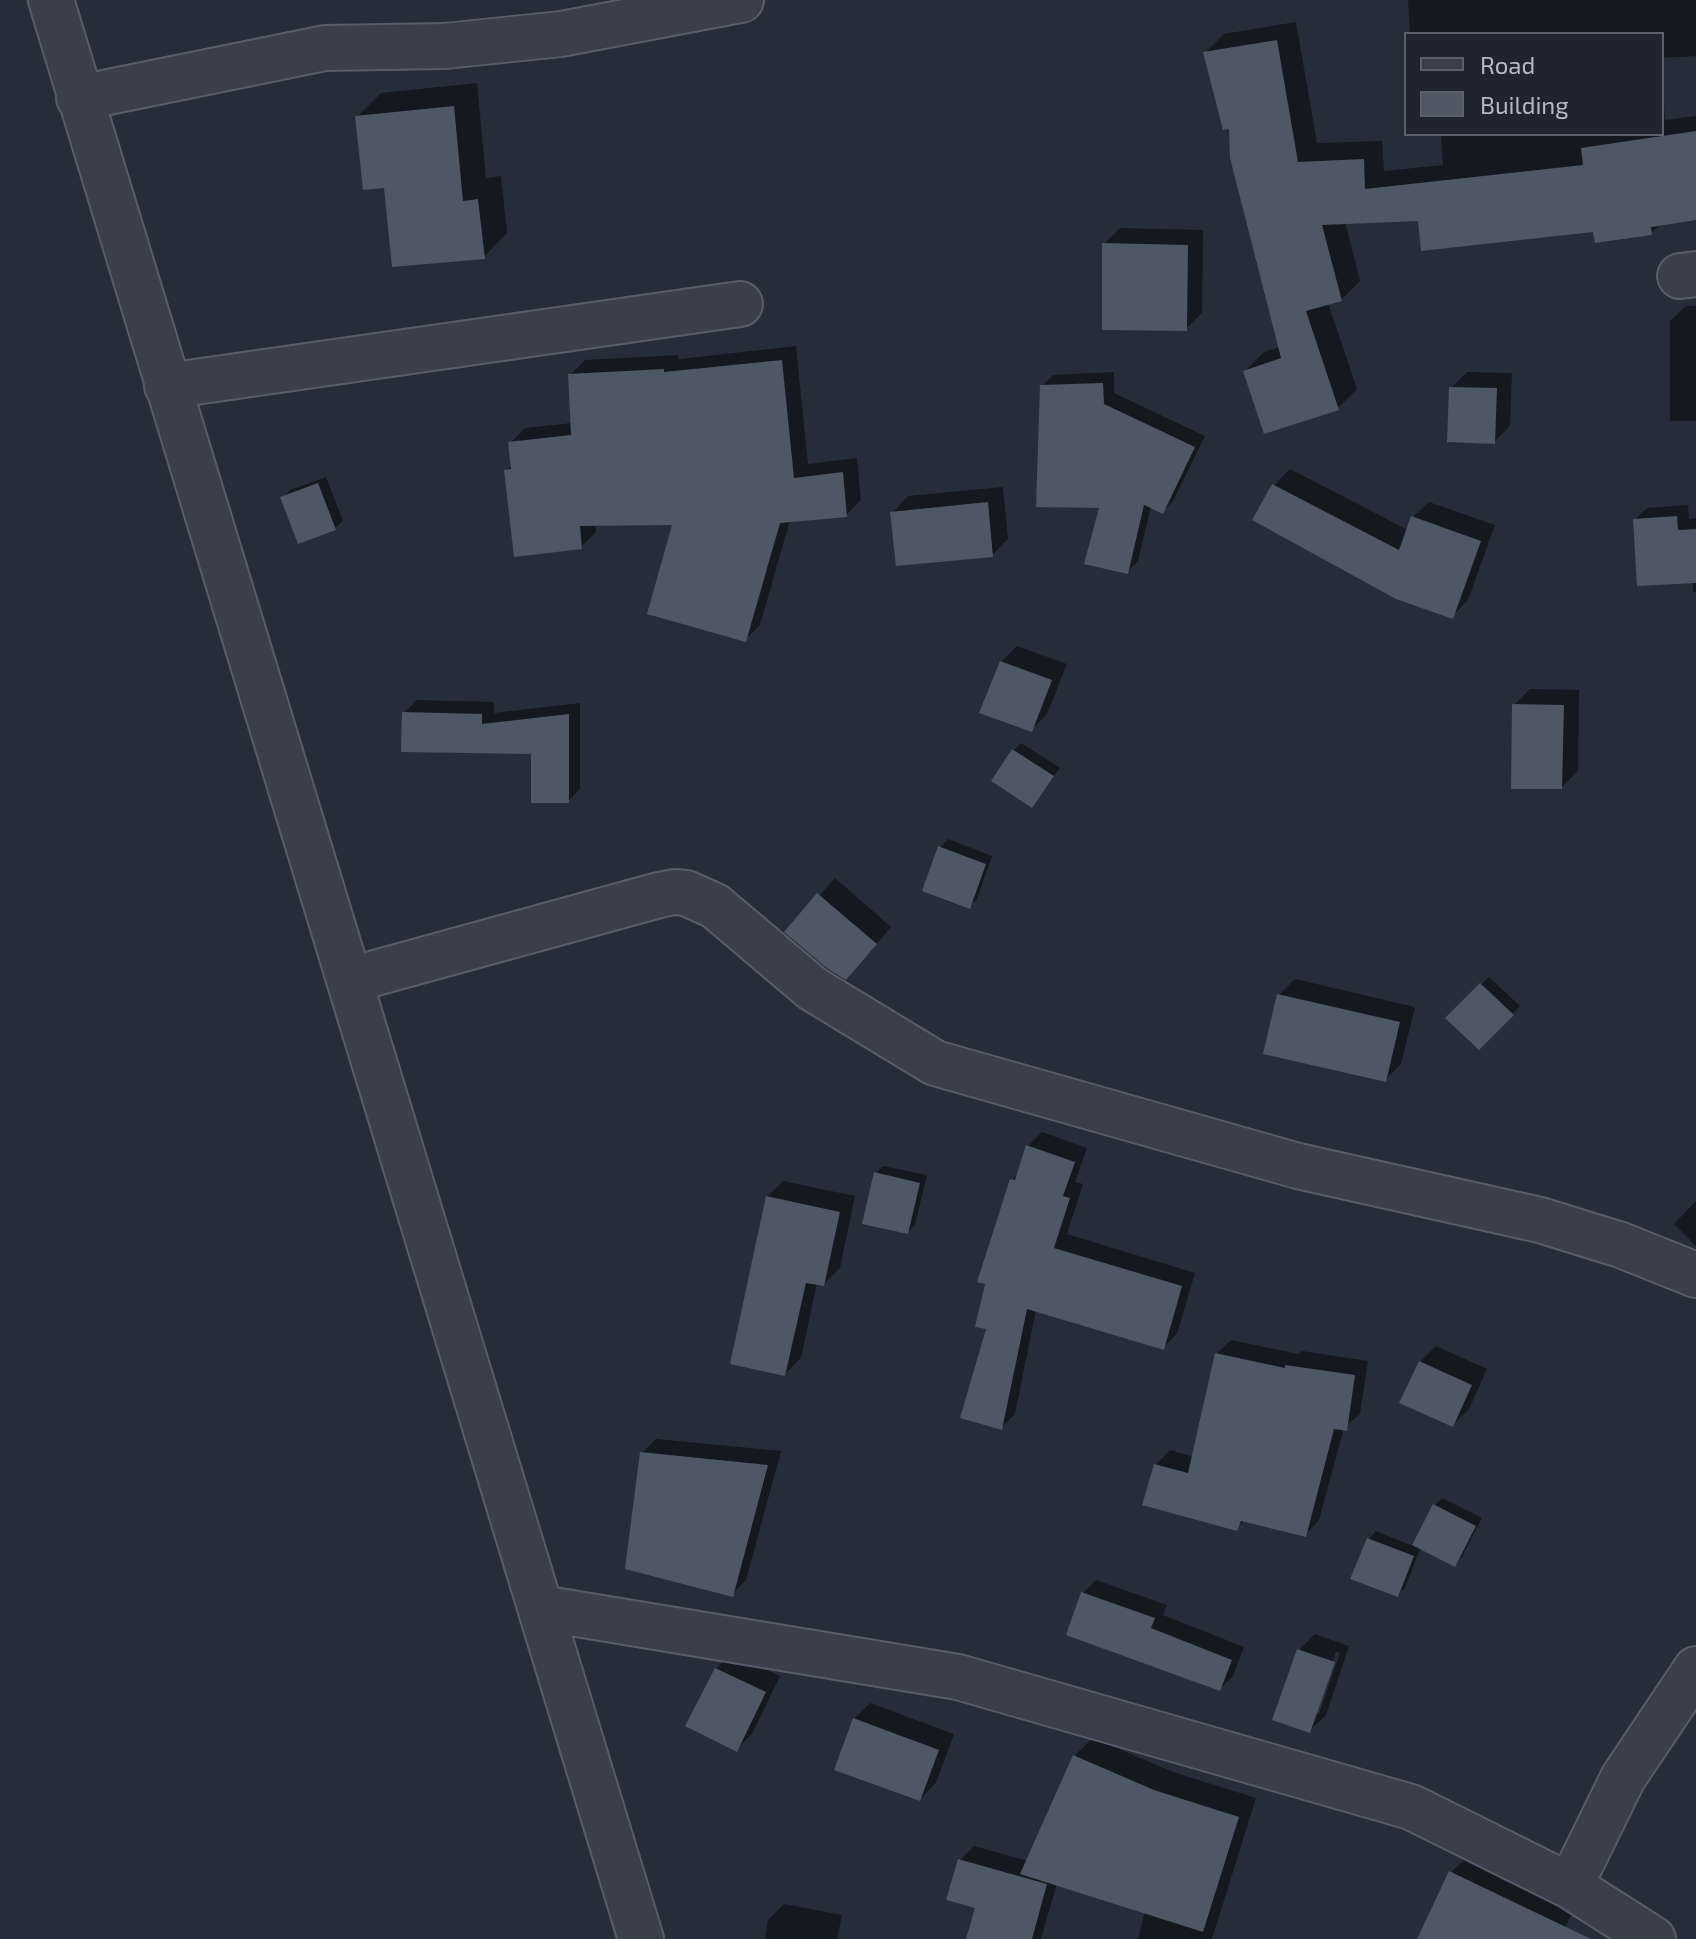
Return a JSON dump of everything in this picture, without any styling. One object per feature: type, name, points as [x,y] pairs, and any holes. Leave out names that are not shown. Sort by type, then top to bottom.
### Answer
[{"type":"street","points":[[51,0],[641,1939]]},
{"type":"street","points":[[79,98],[325,48],[445,46],[561,34],[741,0]]},
{"type":"street","points":[[167,386],[740,304]]},
{"type":"street","points":[[350,980],[659,895],[686,893],[715,906],[813,989],[935,1063],[1298,1166],[1540,1220],[1621,1245],[1696,1275]]},
{"type":"street","points":[[541,1608],[958,1677],[1411,1807],[1570,1886],[1653,1939]]},
{"type":"street","points":[[1570,1886],[1623,1778],[1696,1669]]},
{"type":"building","points":[[1277,40],[1298,162],[1364,159],[1365,189],[1583,165],[1581,148],[1696,131],[1696,220],[1651,227],[1652,235],[1595,243],[1593,232],[1421,251],[1418,221],[1322,225],[1342,301],[1306,311],[1339,410],[1264,434],[1243,371],[1281,358],[1230,158],[1229,129],[1223,130],[1203,52]]},
{"type":"building","points":[[454,106],[463,201],[478,199],[485,259],[392,267],[384,188],[363,190],[355,116]]},
{"type":"building","points":[[1102,243],[1188,245],[1187,331],[1102,330]]},
{"type":"building","points":[[782,360],[794,478],[843,472],[847,517],[780,523],[746,642],[647,614],[672,525],[580,526],[582,549],[514,557],[504,470],[511,469],[508,442],[571,435],[568,374],[664,369],[664,372]]},
{"type":"building","points":[[1103,383],[1104,404],[1195,447],[1163,514],[1144,505],[1128,574],[1084,564],[1099,508],[1036,507],[1040,385]]},
{"type":"building","points":[[1449,387],[1497,388],[1495,444],[1447,442]]},
{"type":"building","points":[[318,483],[336,530],[298,544],[280,497]]},
{"type":"building","points":[[1272,484],[1399,550],[1411,516],[1481,541],[1453,619],[1396,599],[1252,520]]},
{"type":"building","points":[[988,502],[993,557],[896,566],[890,512]]},
{"type":"building","points":[[1677,516],[1678,530],[1696,529],[1696,583],[1637,586],[1633,519]]},
{"type":"building","points":[[1000,661],[1052,680],[1032,732],[979,713]]},
{"type":"building","points":[[1512,704],[1564,705],[1562,789],[1511,789]]},
{"type":"building","points":[[402,712],[482,714],[482,724],[569,714],[569,803],[531,803],[531,754],[401,752]]},
{"type":"building","points":[[1012,749],[1054,776],[1032,808],[991,781]]},
{"type":"building","points":[[938,846],[986,864],[970,909],[922,891]]},
{"type":"building","points":[[817,893],[877,944],[846,980],[784,932]]},
{"type":"building","points":[[1480,983],[1514,1015],[1479,1050],[1445,1018]]},
{"type":"building","points":[[1277,994],[1400,1022],[1386,1082],[1263,1054]]},
{"type":"building","points":[[1026,1145],[1075,1162],[1063,1196],[1070,1198],[1054,1248],[1182,1286],[1164,1350],[1027,1309],[1002,1430],[960,1418],[986,1329],[975,1327],[985,1284],[977,1282],[1010,1179],[1015,1180]]},
{"type":"building","points":[[874,1172],[920,1183],[908,1234],[862,1224]]},
{"type":"building","points":[[766,1196],[840,1212],[824,1286],[806,1283],[785,1376],[730,1364]]},
{"type":"building","points":[[1215,1353],[1285,1368],[1285,1365],[1355,1375],[1347,1431],[1334,1429],[1306,1537],[1241,1521],[1237,1531],[1142,1505],[1154,1464],[1188,1473]]},
{"type":"building","points":[[1419,1361],[1472,1385],[1453,1427],[1399,1403]]},
{"type":"building","points":[[640,1452],[768,1465],[733,1597],[625,1569]]},
{"type":"building","points":[[1433,1504],[1476,1526],[1455,1567],[1412,1545]]},
{"type":"building","points":[[1367,1538],[1414,1556],[1398,1597],[1350,1579]]},
{"type":"building","points":[[1081,1592],[1155,1618],[1151,1628],[1232,1660],[1220,1691],[1066,1635]]},
{"type":"building","points":[[1297,1649],[1335,1662],[1310,1733],[1272,1720]]},
{"type":"building","points":[[715,1668],[766,1692],[737,1752],[685,1726]]},
{"type":"building","points":[[853,1718],[939,1750],[920,1801],[834,1770]]},
{"type":"building","points":[[1073,1755],[1154,1790],[1239,1817],[1203,1932],[1020,1874]]},
{"type":"building","points":[[958,1859],[1047,1884],[1032,1939],[966,1939],[975,1908],[946,1900]]},
{"type":"building","points":[[1449,1871],[1591,1939],[1417,1939]]}]
